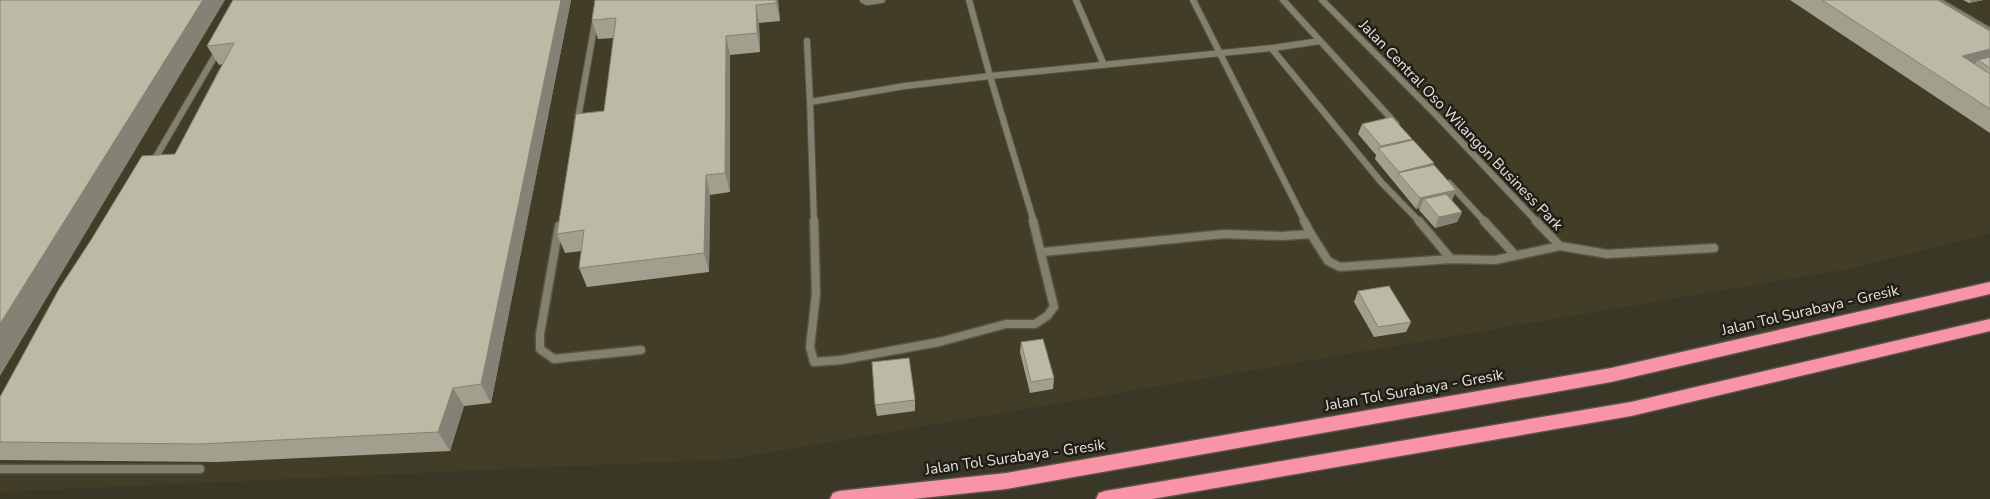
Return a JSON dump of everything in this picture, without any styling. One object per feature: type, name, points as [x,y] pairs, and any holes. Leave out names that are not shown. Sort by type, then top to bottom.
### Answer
[{"type":"highway","name":"Jalan Tol Surabaya - Gresik","points":[[839,499],[1006,481],[1611,375],[1990,288]]},
{"type":"highway","points":[[1105,499],[1631,410],[1990,325]]},
{"type":"lane","points":[[576,128],[599,0]]},
{"type":"lane","points":[[862,0],[868,2],[882,0]]},
{"type":"lane","points":[[807,41],[816,296],[811,330],[811,356],[814,362],[841,360],[940,342],[1006,324],[1035,324],[1047,316],[1054,307],[1043,252],[989,76],[969,0]]},
{"type":"lane","points":[[1076,0],[1104,65]]},
{"type":"lane","points":[[1193,0],[1311,234],[1328,262],[1340,267],[1451,260],[1495,260],[1560,246],[1607,254],[1714,248]]},
{"type":"lane","points":[[1283,0],[1401,130]]},
{"type":"lane","name":"Jalan Central Oso Wilangon Business Park","points":[[1322,0],[1438,117],[1560,246]]},
{"type":"lane","points":[[1938,0],[1990,31]]},
{"type":"lane","points":[[810,102],[989,76],[1220,52],[1272,49],[1320,41]]},
{"type":"lane","points":[[147,172],[222,43]]},
{"type":"lane","points":[[1272,49],[1381,182],[1425,227],[1451,260]]},
{"type":"lane","points":[[1441,174],[1515,255]]},
{"type":"lane","points":[[561,216],[540,334],[540,349],[554,359],[642,350]]},
{"type":"lane","points":[[1043,252],[1224,234],[1290,236],[1311,234]]},
{"type":"lane","points":[[0,469],[200,469]]},
{"type":"shaded area","points":[[0,0],[1990,0],[1990,233],[1854,268],[731,459],[0,492]]},
{"type":"building","points":[[0,0],[203,0],[0,324]]},
{"type":"building","points":[[233,0],[561,0],[481,384],[453,388],[438,432],[200,444],[0,442],[0,397],[59,289],[142,156],[175,154],[234,43],[207,46]]},
{"type":"building","points":[[595,0],[776,0],[776,3],[756,5],[757,33],[726,36],[725,173],[706,175],[704,253],[579,268],[584,230],[557,234],[576,114],[604,111],[616,18],[592,20]]},
{"type":"building","points":[[1822,0],[1938,0],[1990,31],[1990,49],[1962,56],[1990,74],[1990,109]]},
{"type":"building","points":[[1990,57],[1990,68],[1978,60]]},
{"type":"building","points":[[1392,117],[1412,139],[1381,146],[1362,124]]},
{"type":"building","points":[[1413,140],[1434,163],[1399,172],[1378,148]]},
{"type":"building","points":[[1434,165],[1456,190],[1420,198],[1398,173]]},
{"type":"building","points":[[1446,194],[1462,212],[1439,217],[1424,199]]},
{"type":"building","points":[[1389,286],[1411,322],[1378,327],[1358,291]]},
{"type":"building","points":[[1043,339],[1054,378],[1031,382],[1021,342]]},
{"type":"building","points":[[909,358],[915,400],[875,405],[872,362]]}]
